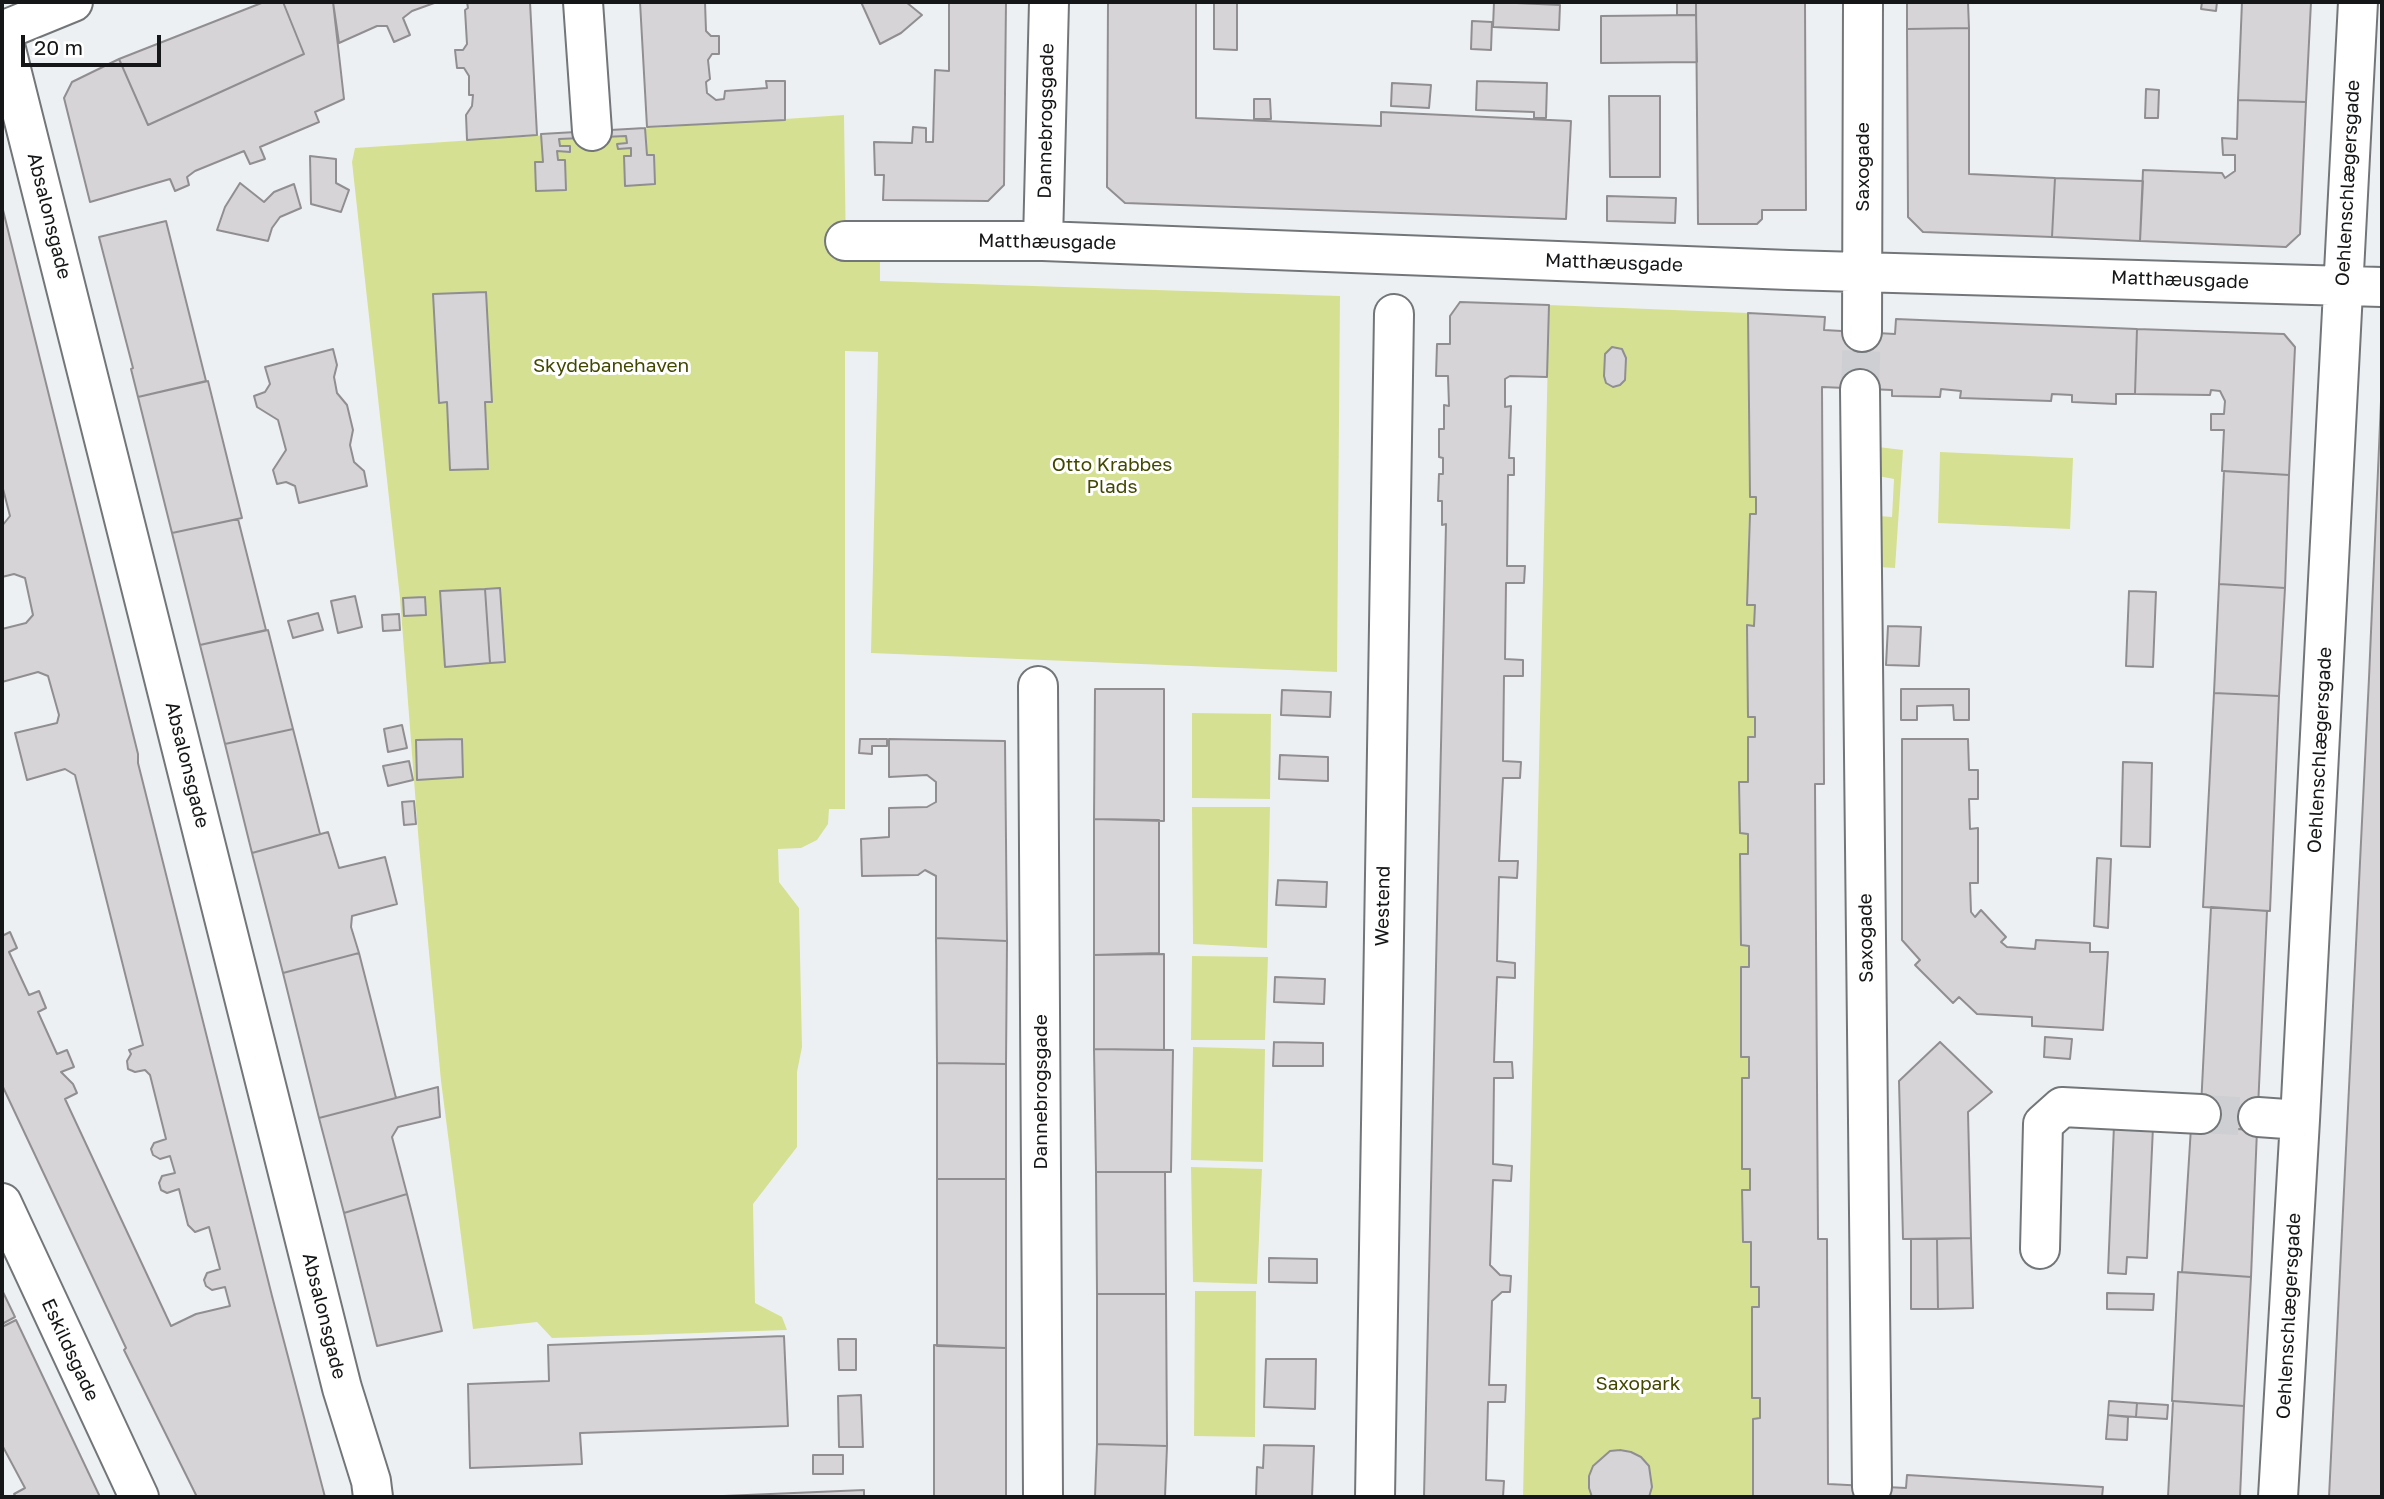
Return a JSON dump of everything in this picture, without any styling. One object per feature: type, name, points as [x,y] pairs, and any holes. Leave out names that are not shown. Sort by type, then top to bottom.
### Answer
[{"type":"street","points":[[2,32],[73,2]]},
{"type":"street","points":[[583,2],[592,131]]},
{"type":"street","name":"Dannebrogsgade","points":[[1043,241],[1048,2]]},
{"type":"street","name":"Saxogade","points":[[1862,332],[1863,2]]},
{"type":"street","name":"Oehlenschlægersgade","points":[[2278,1497],[2301,1120],[2358,2]]},
{"type":"street","name":"Absalonsgade","points":[[2,32],[342,1388],[371,1481],[373,1497]]},
{"type":"street","name":"Matthæusgade","points":[[845,241],[1043,241],[1864,272],[2382,287]]},
{"type":"street","name":"Westend","points":[[1375,1497],[1394,314]]},
{"type":"street","name":"Saxogade","points":[[1860,389],[1872,1487]]},
{"type":"street","name":"Dannebrogsgade","points":[[1038,686],[1043,1497]]},
{"type":"street","points":[[2040,1249],[2043,1124],[2062,1107],[2200,1114]]},
{"type":"street","points":[[2258,1117],[2301,1120]]},
{"type":"street","name":"Eskildsgade","points":[[2,1203],[139,1497]]},
{"type":"green space","name":"Skydebanehaven","points":[[844,115],[846,256],[880,257],[880,281],[1340,296],[1337,672],[871,653],[878,352],[845,351],[845,809],[829,809],[828,824],[817,840],[801,848],[778,849],[779,882],[799,908],[802,1047],[797,1072],[797,1147],[753,1204],[755,1303],[782,1317],[787,1330],[552,1338],[537,1322],[473,1329],[441,1081],[400,598],[352,162],[355,148]]},
{"type":"green space","name":"Saxopark","points":[[1549,305],[1748,313],[1750,496],[1756,497],[1756,514],[1749,515],[1747,605],[1755,605],[1754,626],[1747,626],[1748,716],[1755,717],[1755,737],[1748,737],[1748,782],[1739,782],[1740,833],[1748,834],[1748,854],[1740,854],[1741,945],[1749,946],[1749,967],[1741,967],[1741,1056],[1749,1057],[1749,1078],[1742,1078],[1742,1169],[1750,1169],[1750,1190],[1742,1190],[1743,1241],[1751,1242],[1759,1287],[1759,1307],[1752,1308],[1752,1398],[1760,1398],[1760,1418],[1753,1419],[1753,1497],[1523,1497]]},
{"type":"green space","points":[[1878,447],[1903,450],[1895,568],[1878,567],[1879,516],[1892,517],[1894,479],[1878,476]]},
{"type":"green space","points":[[1940,452],[2073,458],[2070,529],[1938,523]]},
{"type":"green space","points":[[1192,713],[1271,714],[1270,799],[1192,798]]},
{"type":"green space","points":[[1192,807],[1270,807],[1267,948],[1193,944]]},
{"type":"green space","points":[[1192,956],[1268,957],[1265,1040],[1191,1040]]},
{"type":"green space","points":[[1193,1047],[1265,1049],[1263,1162],[1191,1160]]},
{"type":"green space","points":[[1191,1167],[1262,1169],[1257,1284],[1193,1282]]},
{"type":"green space","points":[[1195,1291],[1256,1291],[1255,1437],[1194,1436]]},
{"type":"building","points":[[264,2],[283,2],[304,54],[148,125],[119,59]]},
{"type":"building","points":[[283,2],[333,2],[344,99],[315,112],[319,122],[260,147],[265,159],[250,164],[244,151],[195,171],[187,177],[189,185],[175,191],[170,179],[90,202],[64,98],[72,82],[119,59],[148,125],[304,54]]},
{"type":"building","points":[[333,2],[437,2],[412,11],[403,18],[410,35],[394,42],[387,26],[377,26],[339,43]]},
{"type":"building","points":[[467,2],[530,2],[537,135],[467,140],[466,115],[472,106],[473,95],[469,95],[469,76],[464,68],[457,68],[455,50],[463,50],[467,44]]},
{"type":"building","points":[[640,2],[705,2],[706,31],[711,36],[719,36],[719,54],[712,54],[708,60],[710,79],[706,82],[707,93],[716,100],[724,99],[725,91],[767,88],[766,81],[785,81],[785,120],[647,127]]},
{"type":"building","points":[[861,2],[906,2],[922,15],[901,33],[880,44]]},
{"type":"building","points":[[949,2],[1006,2],[1004,185],[988,201],[883,200],[884,175],[875,175],[874,142],[912,143],[913,127],[926,128],[926,142],[933,142],[935,70],[949,71]]},
{"type":"building","points":[[1108,2],[1196,2],[1196,118],[1381,126],[1381,112],[1571,121],[1566,219],[1125,203],[1107,187]]},
{"type":"building","points":[[1214,2],[1237,2],[1237,50],[1214,49]]},
{"type":"building","points":[[1494,2],[1560,5],[1559,30],[1493,27]]},
{"type":"building","points":[[1677,2],[1696,2],[1696,15],[1677,15]]},
{"type":"building","points":[[1696,2],[1805,2],[1806,210],[1762,210],[1762,219],[1757,224],[1698,224]]},
{"type":"building","points":[[1907,2],[1968,2],[1969,28],[1907,29]]},
{"type":"building","points":[[2202,2],[2217,2],[2216,11],[2201,9]]},
{"type":"building","points":[[2242,2],[2311,2],[2306,102],[2238,100]]},
{"type":"building","points":[[1696,15],[1697,62],[1601,63],[1601,16]]},
{"type":"building","points":[[1472,21],[1492,22],[1491,50],[1471,49]]},
{"type":"building","points":[[1969,28],[1969,174],[2055,178],[2052,237],[1923,232],[1908,217],[1907,29]]},
{"type":"building","points":[[1477,81],[1547,83],[1546,118],[1534,118],[1534,112],[1476,110]]},
{"type":"building","points":[[1392,83],[1431,85],[1429,108],[1391,106]]},
{"type":"building","points":[[2146,89],[2159,90],[2158,118],[2145,118]]},
{"type":"building","points":[[1609,96],[1660,96],[1660,177],[1610,177]]},
{"type":"building","points":[[1254,99],[1270,99],[1271,119],[1254,119]]},
{"type":"building","points":[[2238,100],[2306,102],[2300,234],[2286,247],[2140,241],[2143,170],[2222,173],[2225,178],[2235,171],[2235,155],[2223,155],[2222,138],[2237,139]]},
{"type":"building","points":[[645,128],[647,155],[654,155],[655,184],[625,186],[624,156],[631,156],[631,148],[618,149],[617,144],[627,143],[626,136],[559,139],[560,146],[570,146],[570,152],[557,151],[558,160],[565,160],[566,190],[536,191],[535,162],[543,162],[541,134]]},
{"type":"building","points":[[310,156],[336,159],[336,183],[349,190],[341,212],[311,204]]},
{"type":"building","points":[[2055,178],[2143,181],[2140,241],[2052,237]]},
{"type":"building","points":[[240,183],[264,202],[274,192],[294,184],[301,208],[280,217],[272,228],[268,241],[217,230],[225,207]]},
{"type":"building","points":[[1607,196],[1676,198],[1675,223],[1607,221]]},
{"type":"building","points":[[2,206],[138,754],[138,763],[325,1497],[197,1497],[124,1350],[126,1348],[2,1085],[2,936],[10,932],[17,948],[9,952],[29,995],[39,991],[46,1008],[38,1012],[57,1054],[67,1050],[74,1067],[61,1072],[73,1084],[77,1093],[65,1099],[171,1326],[196,1314],[230,1306],[225,1287],[212,1290],[206,1286],[204,1280],[207,1273],[220,1269],[209,1227],[195,1232],[188,1225],[179,1189],[167,1193],[161,1190],[159,1183],[162,1176],[175,1173],[170,1156],[160,1159],[153,1155],[151,1149],[154,1143],[166,1139],[150,1075],[145,1070],[135,1072],[128,1069],[127,1061],[131,1054],[129,1050],[143,1045],[75,775],[65,769],[27,780],[15,733],[57,723],[59,715],[48,676],[38,672],[2,682],[2,629],[26,623],[33,615],[25,578],[14,574],[2,577],[2,526],[10,516],[2,485]]},
{"type":"building","points":[[166,221],[206,381],[138,397],[99,237]]},
{"type":"building","points":[[486,292],[492,402],[485,402],[488,469],[450,470],[447,402],[439,403],[433,294]]},
{"type":"building","points":[[1460,302],[1549,305],[1547,377],[1510,376],[1505,379],[1505,407],[1511,406],[1509,458],[1514,458],[1514,475],[1508,475],[1507,566],[1525,566],[1524,583],[1506,583],[1505,659],[1523,660],[1523,676],[1504,676],[1503,761],[1521,762],[1520,778],[1503,778],[1499,861],[1518,861],[1517,878],[1499,877],[1497,961],[1515,963],[1515,978],[1497,977],[1494,1062],[1512,1062],[1513,1078],[1494,1078],[1493,1164],[1512,1166],[1511,1181],[1493,1180],[1490,1265],[1500,1275],[1511,1276],[1510,1292],[1502,1292],[1492,1301],[1489,1385],[1506,1385],[1505,1402],[1488,1402],[1486,1480],[1504,1481],[1503,1497],[1424,1497],[1446,524],[1442,525],[1442,501],[1438,501],[1439,474],[1443,474],[1443,458],[1439,457],[1439,429],[1444,429],[1444,405],[1449,406],[1448,376],[1436,376],[1437,344],[1450,344],[1450,316]]},
{"type":"building","points":[[1748,313],[1825,317],[1824,330],[1895,334],[1896,319],[2137,329],[2135,394],[2116,394],[2116,404],[2072,402],[2072,395],[2052,394],[2051,401],[1960,398],[1961,391],[1941,389],[1940,397],[1892,396],[1892,390],[1822,387],[1824,784],[1815,784],[1818,1239],[1827,1239],[1828,1484],[1906,1488],[1907,1475],[2103,1487],[2102,1497],[1753,1497],[1753,1419],[1760,1418],[1760,1398],[1752,1398],[1752,1307],[1759,1307],[1759,1287],[1751,1287],[1751,1242],[1743,1242],[1742,1190],[1750,1190],[1750,1169],[1742,1169],[1742,1078],[1749,1078],[1749,1057],[1741,1057],[1741,967],[1749,967],[1749,946],[1741,945],[1740,854],[1748,854],[1748,834],[1740,833],[1739,782],[1748,782],[1748,737],[1755,737],[1755,717],[1748,717],[1747,625],[1754,626],[1755,605],[1747,605],[1750,514],[1756,514],[1756,497],[1750,497]]},
{"type":"building","points":[[2137,329],[2284,334],[2295,347],[2289,475],[2222,471],[2224,430],[2211,430],[2211,414],[2224,414],[2225,401],[2220,391],[2211,390],[2210,395],[2135,394]]},
{"type":"building","points":[[1612,347],[1622,349],[1626,358],[1625,380],[1613,387],[1606,383],[1604,376],[1605,354]]},
{"type":"building","points":[[333,349],[337,365],[334,377],[337,393],[347,405],[353,430],[350,445],[354,462],[364,471],[367,486],[299,503],[295,486],[286,482],[277,484],[273,470],[286,450],[278,420],[257,407],[254,396],[265,392],[270,384],[265,367]]},
{"type":"building","points":[[2382,378],[2382,1497],[2329,1497],[2369,678]]},
{"type":"building","points":[[208,381],[242,518],[172,533],[138,397]]},
{"type":"building","points":[[2224,471],[2289,475],[2285,588],[2219,584]]},
{"type":"building","points":[[238,519],[266,630],[200,645],[172,533]]},
{"type":"building","points":[[2219,584],[2285,588],[2279,696],[2214,693]]},
{"type":"building","points":[[500,588],[505,662],[490,663],[485,589]]},
{"type":"building","points":[[485,589],[490,663],[445,667],[440,591]]},
{"type":"building","points":[[2129,591],[2156,592],[2153,667],[2126,666]]},
{"type":"building","points":[[355,596],[362,627],[338,633],[331,601]]},
{"type":"building","points":[[425,597],[426,615],[404,616],[403,598]]},
{"type":"building","points":[[318,613],[323,630],[293,638],[288,621]]},
{"type":"building","points":[[399,614],[400,630],[383,631],[382,615]]},
{"type":"building","points":[[1888,626],[1921,627],[1919,666],[1886,665]]},
{"type":"building","points":[[268,630],[293,729],[225,744],[200,645]]},
{"type":"building","points":[[1095,689],[1164,689],[1164,821],[1094,819]]},
{"type":"building","points":[[1901,689],[1969,689],[1969,720],[1954,720],[1953,705],[1917,706],[1917,720],[1901,720]]},
{"type":"building","points":[[1282,690],[1331,692],[1330,717],[1281,715]]},
{"type":"building","points":[[2214,693],[2279,696],[2270,911],[2203,907]]},
{"type":"building","points":[[402,725],[407,748],[388,752],[384,729]]},
{"type":"building","points":[[293,729],[320,834],[252,853],[225,744]]},
{"type":"building","points":[[462,739],[463,777],[417,780],[416,740]]},
{"type":"building","points":[[860,739],[887,739],[887,746],[872,746],[872,754],[859,753]]},
{"type":"building","points":[[889,739],[1005,741],[1007,941],[936,938],[936,876],[925,870],[918,875],[862,876],[861,839],[889,837],[889,808],[927,807],[936,802],[936,782],[927,775],[889,777]]},
{"type":"building","points":[[1902,739],[1968,739],[1969,770],[1978,770],[1978,799],[1969,799],[1970,829],[1978,828],[1978,883],[1970,883],[1971,912],[1975,917],[1981,910],[2006,937],[2001,942],[2007,947],[2035,949],[2036,940],[2090,943],[2090,952],[2108,952],[2103,1030],[2032,1026],[2032,1017],[1977,1014],[1959,997],[1953,1003],[1915,965],[1920,960],[1902,940]]},
{"type":"building","points":[[1280,755],[1328,757],[1328,781],[1279,779]]},
{"type":"building","points":[[409,761],[413,780],[388,786],[383,766]]},
{"type":"building","points":[[2123,762],[2152,763],[2150,847],[2121,846]]},
{"type":"building","points":[[414,801],[416,824],[404,825],[402,802]]},
{"type":"building","points":[[1094,819],[1159,820],[1159,953],[1094,955]]},
{"type":"building","points":[[328,832],[339,868],[385,857],[397,904],[352,916],[351,927],[359,953],[283,973],[252,853]]},
{"type":"building","points":[[2097,858],[2111,859],[2108,928],[2094,926]]},
{"type":"building","points":[[1278,880],[1327,882],[1326,907],[1276,905]]},
{"type":"building","points":[[2211,907],[2267,911],[2257,1130],[2200,1127]]},
{"type":"building","points":[[936,938],[1007,941],[1006,1064],[937,1063]]},
{"type":"building","points":[[359,953],[396,1098],[319,1118],[283,973]]},
{"type":"building","points":[[1164,954],[1164,1050],[1094,1049],[1094,955]]},
{"type":"building","points":[[1275,977],[1325,979],[1324,1004],[1274,1002]]},
{"type":"building","points":[[2045,1037],[2072,1039],[2070,1059],[2044,1057]]},
{"type":"building","points":[[1274,1042],[1323,1043],[1323,1066],[1273,1066]]},
{"type":"building","points":[[1940,1042],[1992,1092],[1968,1112],[1971,1238],[1903,1239],[1899,1081]]},
{"type":"building","points":[[1094,1049],[1173,1050],[1171,1172],[1096,1172]]},
{"type":"building","points":[[937,1063],[1006,1064],[1006,1179],[937,1179]]},
{"type":"building","points":[[438,1087],[440,1117],[398,1127],[392,1137],[407,1194],[344,1213],[319,1118]]},
{"type":"building","points":[[2114,1125],[2153,1127],[2147,1258],[2127,1257],[2126,1274],[2108,1273]]},
{"type":"building","points":[[2191,1127],[2257,1130],[2251,1277],[2182,1272]]},
{"type":"building","points":[[1096,1172],[1165,1172],[1166,1294],[1097,1294]]},
{"type":"building","points":[[937,1179],[1006,1179],[1006,1348],[937,1346]]},
{"type":"building","points":[[407,1194],[442,1331],[377,1346],[344,1213]]},
{"type":"building","points":[[1971,1238],[1973,1308],[1938,1309],[1937,1239]]},
{"type":"building","points":[[1911,1239],[1937,1239],[1938,1309],[1911,1309]]},
{"type":"building","points":[[1269,1258],[1317,1259],[1317,1283],[1269,1282]]},
{"type":"building","points":[[2178,1272],[2251,1277],[2244,1406],[2172,1401]]},
{"type":"building","points":[[2,1290],[15,1317],[2,1324]]},
{"type":"building","points":[[2107,1293],[2154,1294],[2153,1310],[2107,1309]]},
{"type":"building","points":[[1097,1294],[1166,1294],[1167,1446],[1097,1444]]},
{"type":"building","points":[[16,1320],[100,1497],[16,1497],[14,1494],[25,1488],[2,1445],[2,1327]]},
{"type":"building","points":[[784,1336],[788,1426],[580,1433],[582,1464],[470,1468],[468,1384],[549,1381],[548,1345]]},
{"type":"building","points":[[838,1339],[856,1339],[856,1370],[839,1370]]},
{"type":"building","points":[[934,1345],[1006,1348],[1006,1497],[934,1497]]},
{"type":"building","points":[[1266,1359],[1316,1359],[1315,1409],[1264,1407]]},
{"type":"building","points":[[861,1395],[863,1447],[839,1447],[838,1396]]},
{"type":"building","points":[[2109,1401],[2137,1403],[2136,1417],[2108,1415]]},
{"type":"building","points":[[2173,1401],[2244,1406],[2240,1497],[2168,1497]]},
{"type":"building","points":[[2137,1403],[2168,1405],[2167,1419],[2136,1417]]},
{"type":"building","points":[[2108,1415],[2128,1417],[2127,1440],[2106,1439]]},
{"type":"building","points":[[1097,1444],[1167,1446],[1165,1497],[1095,1497]]},
{"type":"building","points":[[1264,1445],[1314,1446],[1312,1497],[1256,1497],[1257,1467],[1263,1468]]},
{"type":"building","points":[[1620,1450],[1641,1457],[1649,1466],[1652,1487],[1649,1497],[1592,1497],[1589,1476],[1593,1466],[1610,1451]]},
{"type":"building","points":[[813,1455],[843,1455],[843,1474],[813,1474]]},
{"type":"building","points":[[864,1490],[864,1497],[700,1497]]},
{"type":"tunnel","points":[[1860,389],[1862,332]]},
{"type":"tunnel","points":[[2201,1114],[2258,1117]]},
{"type":"park label","name":"Otto Krabbes Plads","points":[[1112,476]]}]
